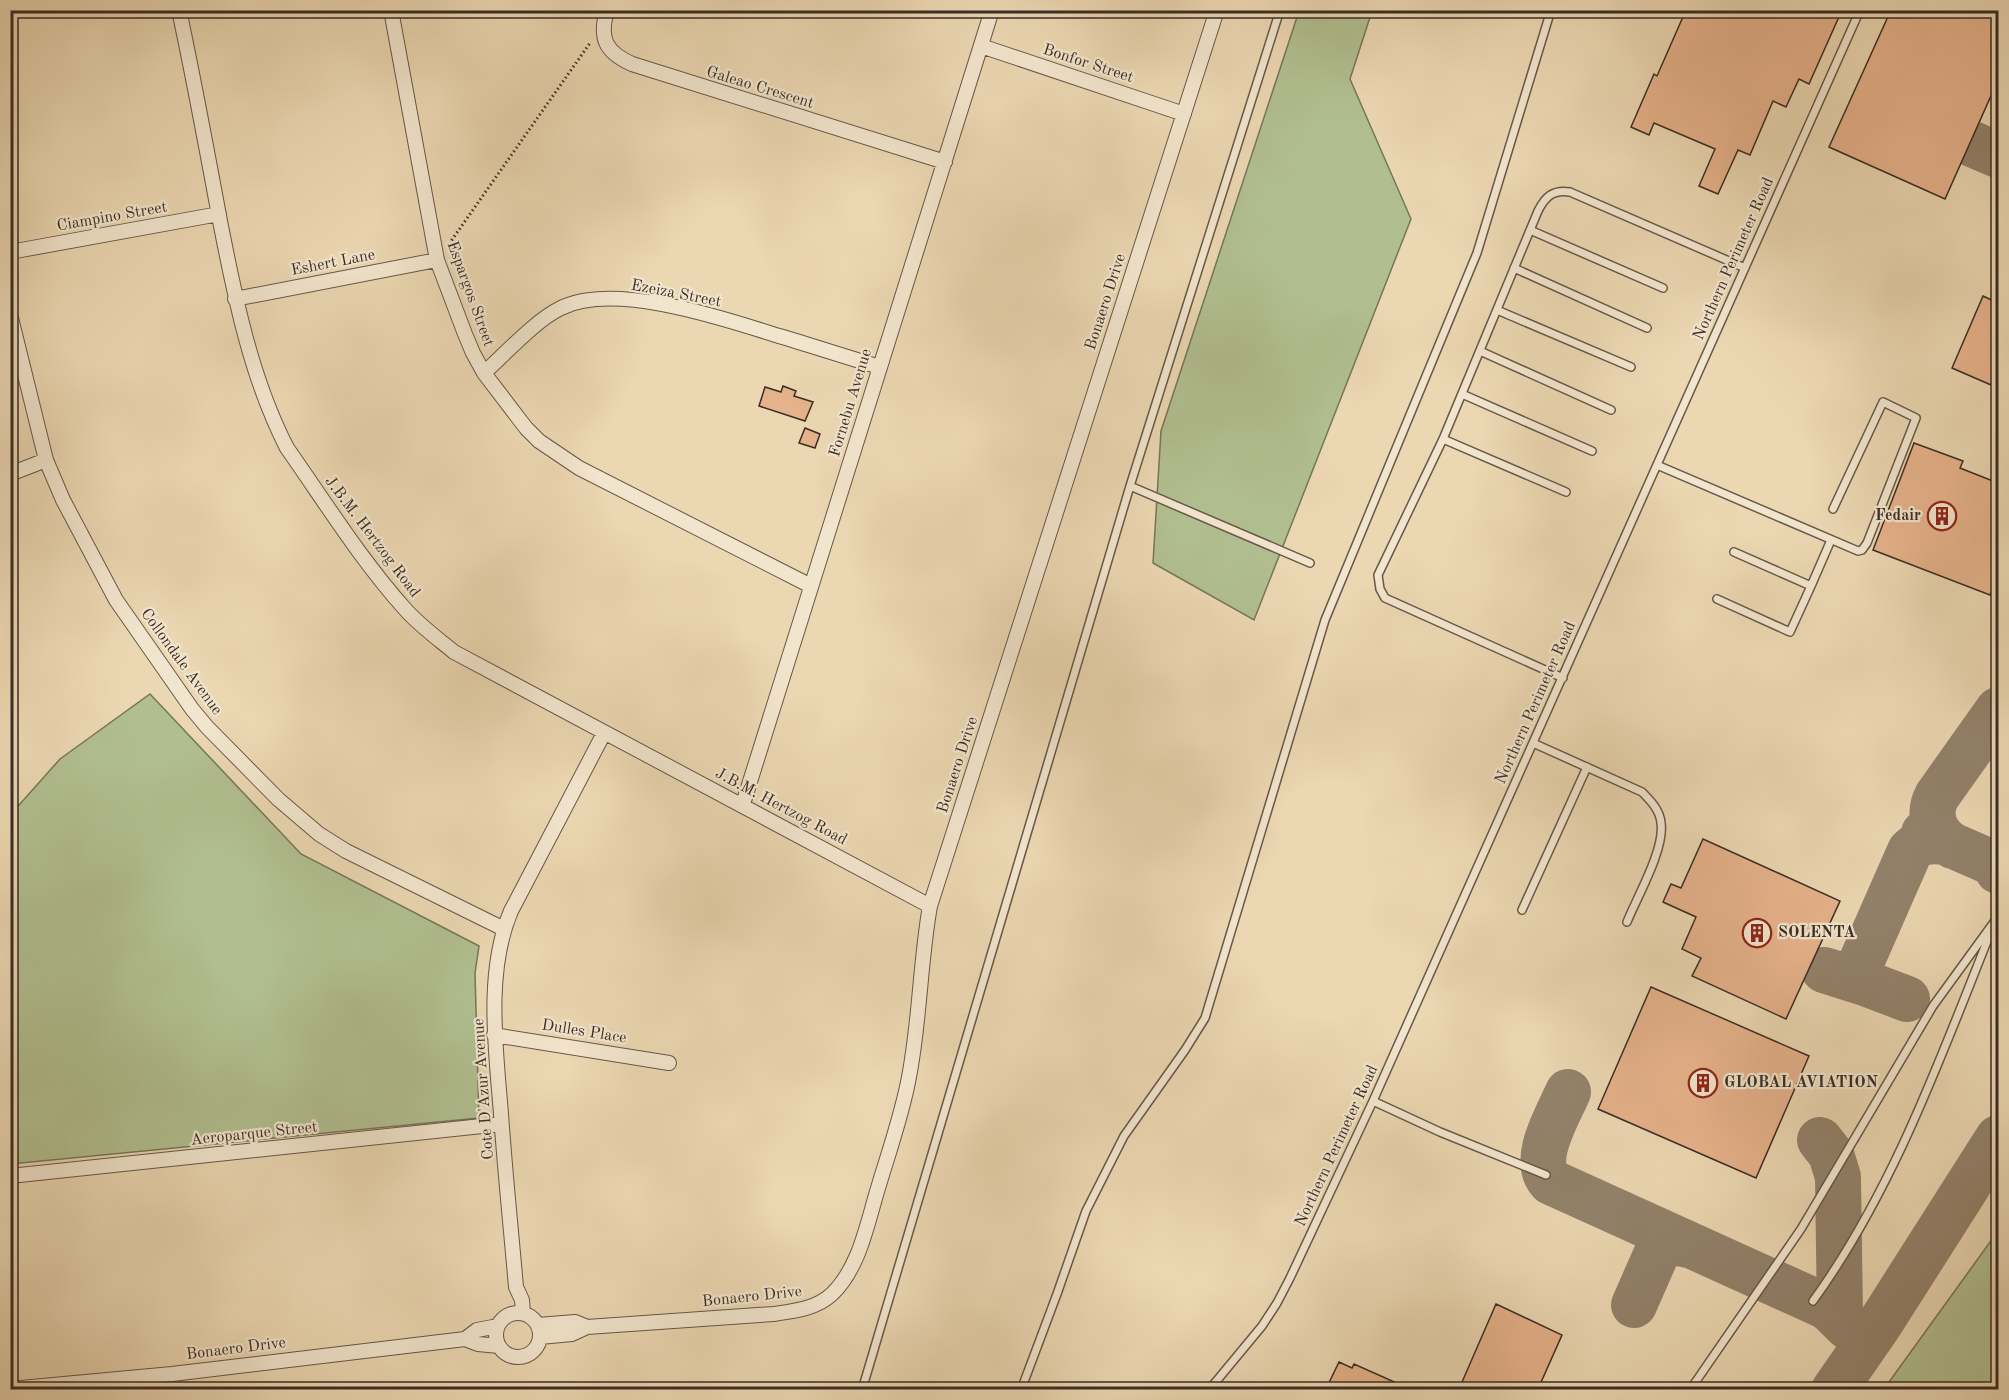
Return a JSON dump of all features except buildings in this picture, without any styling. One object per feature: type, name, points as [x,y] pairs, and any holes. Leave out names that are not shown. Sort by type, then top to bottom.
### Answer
[{"type":"street","name":"J.B.M. Hertzog Road","points":[[179,10],[235,299],[261,387],[276,427],[287,448],[372,568],[406,610],[454,652],[604,733],[743,804],[930,906]]},
{"type":"street","name":"Espargos Street","points":[[391,10],[437,260],[473,353],[484,373],[526,429],[556,454],[579,468],[811,586]]},
{"type":"street","points":[[602,26],[607,10]]},
{"type":"street","name":"Fornebu Avenue","points":[[743,804],[992,10]]},
{"type":"street","name":"Bonaero Drive","points":[[539,1330],[575,1322],[587,1328],[773,1314],[798,1310],[815,1305],[830,1296],[841,1284],[853,1263],[865,1232],[909,1080],[930,906],[1217,10]]},
{"type":"street","name":"Galeao Crescent","points":[[602,26],[604,40],[612,51],[632,64],[654,73],[945,162]]},
{"type":"street","name":"Bonfor Street","points":[[981,46],[1184,114]]},
{"type":"street","name":"Ciampino Street","points":[[10,252],[219,214]]},
{"type":"street","name":"Eshert Lane","points":[[235,299],[437,260]]},
{"type":"street","name":"Ezeiza Street","points":[[484,373],[549,315],[574,303],[604,299],[658,304],[716,317],[880,367]]},
{"type":"street","name":"Collondale Avenue","points":[[10,314],[46,460],[63,500],[116,600],[207,727],[278,799],[319,834],[346,851],[504,929]]},
{"type":"street","points":[[10,474],[46,460]]},
{"type":"street","name":"Cote D'Azur Avenue","points":[[517,1314],[509,1301],[516,1287],[494,1035],[498,961],[504,929],[511,911],[604,733]]},
{"type":"street","name":"Dulles Place","points":[[494,1035],[669,1063]]},
{"type":"street","name":"Aeroparque Street","points":[[10,1176],[501,1124]]},
{"type":"street","points":[[517,1314],[532,1317],[539,1330],[537,1347],[528,1354],[517,1357],[507,1354],[499,1346],[496,1336],[498,1326],[502,1319],[517,1314]]},
{"type":"street","name":"Bonaero Drive","points":[[10,1389],[172,1374],[465,1338],[477,1330],[498,1326]]},
{"type":"street","name":"Bonaero Drive","points":[[465,1338],[478,1344],[499,1346]]},
{"type":"lane","points":[[862,1389],[1130,486],[1280,10]]},
{"type":"lane","points":[[1021,1389],[1086,1210],[1124,1136],[1205,1018],[1325,620],[1477,254],[1551,10]]},
{"type":"lane","name":"Northern Perimeter Road","points":[[1209,1389],[1262,1326],[1290,1278],[1373,1101],[1860,10]]},
{"type":"lane","points":[[1563,678],[1385,598],[1380,589],[1378,575],[1443,439],[1538,211],[1546,197],[1556,192],[1570,192],[1744,268]]},
{"type":"lane","points":[[1530,230],[1664,288]]},
{"type":"lane","points":[[1514,268],[1647,328]]},
{"type":"lane","points":[[1497,310],[1631,367]]},
{"type":"lane","points":[[1480,351],[1611,410]]},
{"type":"lane","points":[[1462,394],[1592,451]]},
{"type":"lane","points":[[1657,465],[1858,551],[1862,550],[1867,543],[1916,418],[1883,402],[1833,509]]},
{"type":"lane","points":[[1443,439],[1566,492]]},
{"type":"lane","points":[[1130,486],[1310,562]]},
{"type":"lane","points":[[1717,599],[1790,632],[1831,540]]},
{"type":"lane","points":[[1734,552],[1810,586]]},
{"type":"lane","points":[[1533,742],[1642,792],[1653,804],[1661,821],[1661,842],[1627,922]]},
{"type":"lane","points":[[1522,910],[1587,767]]},
{"type":"lane","points":[[1813,1301],[1857,1235],[1911,1127],[1998,917]]},
{"type":"lane","points":[[1690,1389],[1801,1229],[1933,1006],[1998,917]]},
{"type":"lane","points":[[1373,1101],[1440,1132],[1546,1175]]},
{"type":"path","points":[[437,260],[602,26]]},
{"type":"green space","points":[[1299,11],[1372,11],[1350,79],[1411,219],[1254,620],[1153,563],[1161,431]]},
{"type":"green space","points":[[150,694],[301,854],[479,946],[475,973],[479,1118],[11,1164],[11,814],[60,759]]},
{"type":"green space","points":[[1998,1231],[1998,1389],[1884,1389]]},
{"type":"taxiway","points":[[1970,143],[1998,155]]},
{"type":"taxiway","points":[[1953,846],[1934,824],[1934,803],[1998,710]]},
{"type":"taxiway","points":[[1924,833],[1995,864],[1998,871]]},
{"type":"taxiway","points":[[1865,983],[1858,975],[1859,967],[1910,851],[1926,842],[1945,842]]},
{"type":"taxiway","points":[[1824,970],[1907,999]]},
{"type":"taxiway","points":[[1568,1092],[1548,1137],[1545,1150],[1543,1162],[1545,1173],[1551,1182],[1825,1306],[1855,1331],[1862,1333],[1879,1325]]},
{"type":"taxiway","points":[[1834,1390],[1879,1325],[1998,1138]]},
{"type":"taxiway","points":[[1820,1140],[1831,1154],[1838,1177],[1840,1318]]},
{"type":"taxiway","points":[[1634,1305],[1659,1248],[1672,1242],[1688,1245]]},
{"type":"place","name":"Fedair","points":[[1942,516]]},
{"type":"place","name":"SOLENTA","points":[[1757,933]]},
{"type":"place","name":"GLOBAL AVIATION","points":[[1703,1083]]}]
